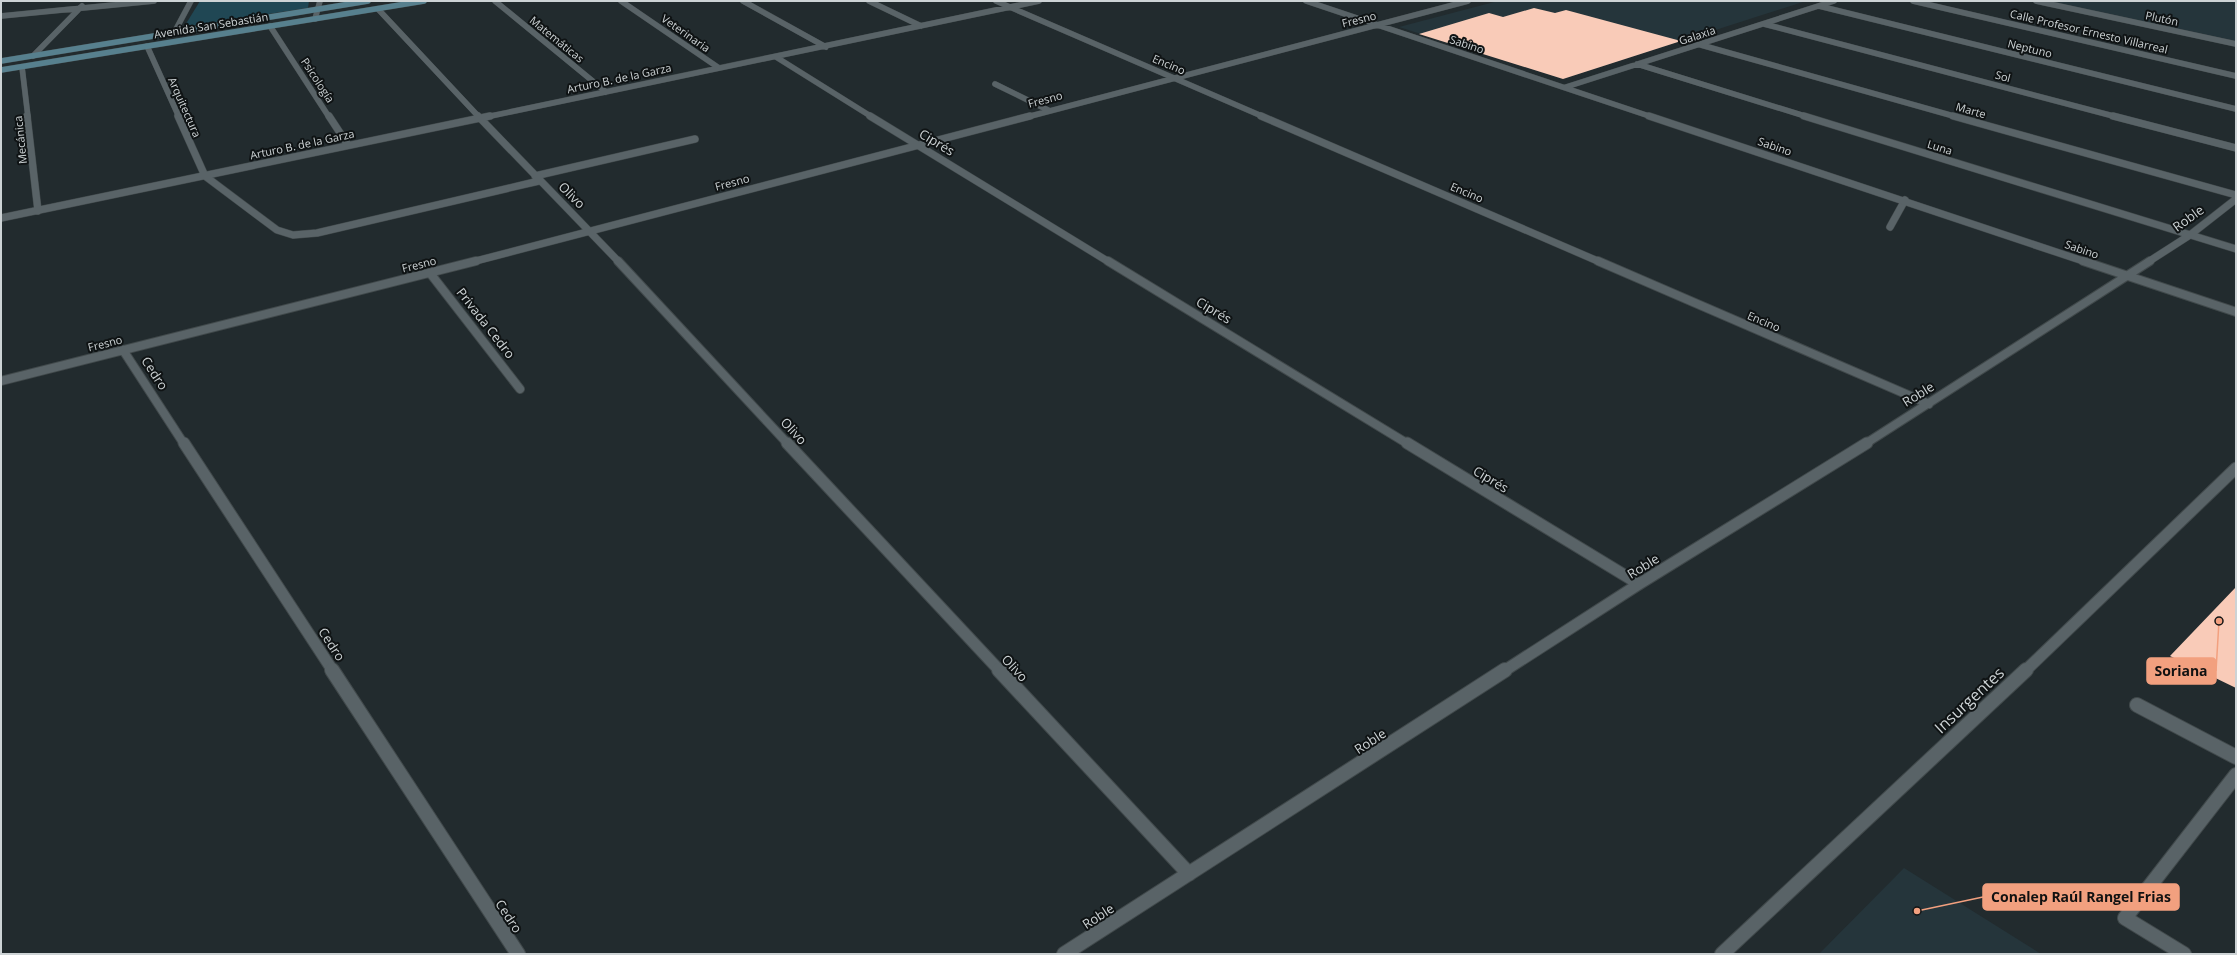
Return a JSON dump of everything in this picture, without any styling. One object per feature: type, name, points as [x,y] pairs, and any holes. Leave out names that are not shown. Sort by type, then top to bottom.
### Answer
[{"type":"main road","name":"Avenida San Sebastián","points":[[1,61],[368,1]]},
{"type":"main road","name":"Avenida San Sebastián","points":[[1,70],[424,1]]},
{"type":"street","points":[[33,56],[81,8],[86,1]]},
{"type":"street","points":[[1,16],[154,1]]},
{"type":"street","points":[[174,33],[191,1]]},
{"type":"street","points":[[315,19],[320,1]]},
{"type":"street","name":"Matemáticas","points":[[495,1],[606,92]]},
{"type":"street","name":"Veterinaria","points":[[621,1],[719,68]]},
{"type":"street","points":[[743,1],[826,47]]},
{"type":"street","points":[[869,1],[921,26]]},
{"type":"street","name":"Encino","points":[[996,1],[1929,404]]},
{"type":"street","name":"Arturo B. de la Garza","points":[[1,218],[826,47],[1039,1]]},
{"type":"street","name":"Sabino","points":[[1306,1],[1905,200],[2236,312]]},
{"type":"street","name":"Fresno","points":[[1,381],[430,273],[1172,77],[1379,25],[1463,1]]},
{"type":"street","name":"Galaxia","points":[[1566,87],[1701,45],[1834,1]]},
{"type":"street","name":"Calle Profesor Ernesto Villarreal","points":[[1913,1],[2236,76]]},
{"type":"street","name":"Plutón","points":[[2036,1],[2236,44]]},
{"type":"street","name":"Neptuno","points":[[1819,6],[2236,109]]},
{"type":"street","name":"Olivo","points":[[378,8],[483,118],[537,179],[590,231],[1189,874]]},
{"type":"street","name":"Sol","points":[[1764,24],[2236,148]]},
{"type":"street","name":"Psicología","points":[[270,26],[348,145]]},
{"type":"street","name":"Marte","points":[[1701,45],[2236,195]]},
{"type":"street","name":"Arquitectura","points":[[147,46],[205,176]]},
{"type":"street","name":"Ciprés","points":[[776,57],[917,145],[1639,584]]},
{"type":"street","name":"Luna","points":[[1637,64],[2236,249]]},
{"type":"street","name":"Mecánica","points":[[22,67],[38,211]]},
{"type":"street","points":[[995,84],[1048,110]]},
{"type":"street","points":[[205,176],[277,230],[293,235],[317,233],[695,139]]},
{"type":"street","name":"Roble","points":[[1064,954],[1639,584],[1929,404],[2190,235],[2236,199]]},
{"type":"street","points":[[1890,227],[1905,200]]},
{"type":"street","name":"Privada Cedro","points":[[430,273],[520,388]]},
{"type":"street","name":"Cedro","points":[[123,350],[518,954]]},
{"type":"street","name":"Insurgentes","points":[[1722,954],[2094,606],[2236,468]]},
{"type":"street","points":[[2137,705],[2236,757]]},
{"type":"street","points":[[2184,954],[2125,918],[2236,775]]},
{"type":"shaded area","points":[[200,1],[309,1],[308,8],[184,27]]},
{"type":"shaded area","points":[[1498,1],[1806,1],[1563,79],[1399,27]]},
{"type":"shaded area","points":[[2046,1],[2236,1],[2236,42]]},
{"type":"shaded area","points":[[1904,868],[2041,954],[1819,954]]},
{"type":"building","points":[[1534,8],[1555,13],[1566,10],[1681,41],[1563,79],[1419,34],[1489,13],[1503,17]]},
{"type":"building","points":[[2236,587],[2236,688],[2170,656]]},
{"type":"place","name":"Soriana","points":[[2219,621]]},
{"type":"place","name":"Conalep Raúl Rangel Frias","points":[[1917,911]]}]
